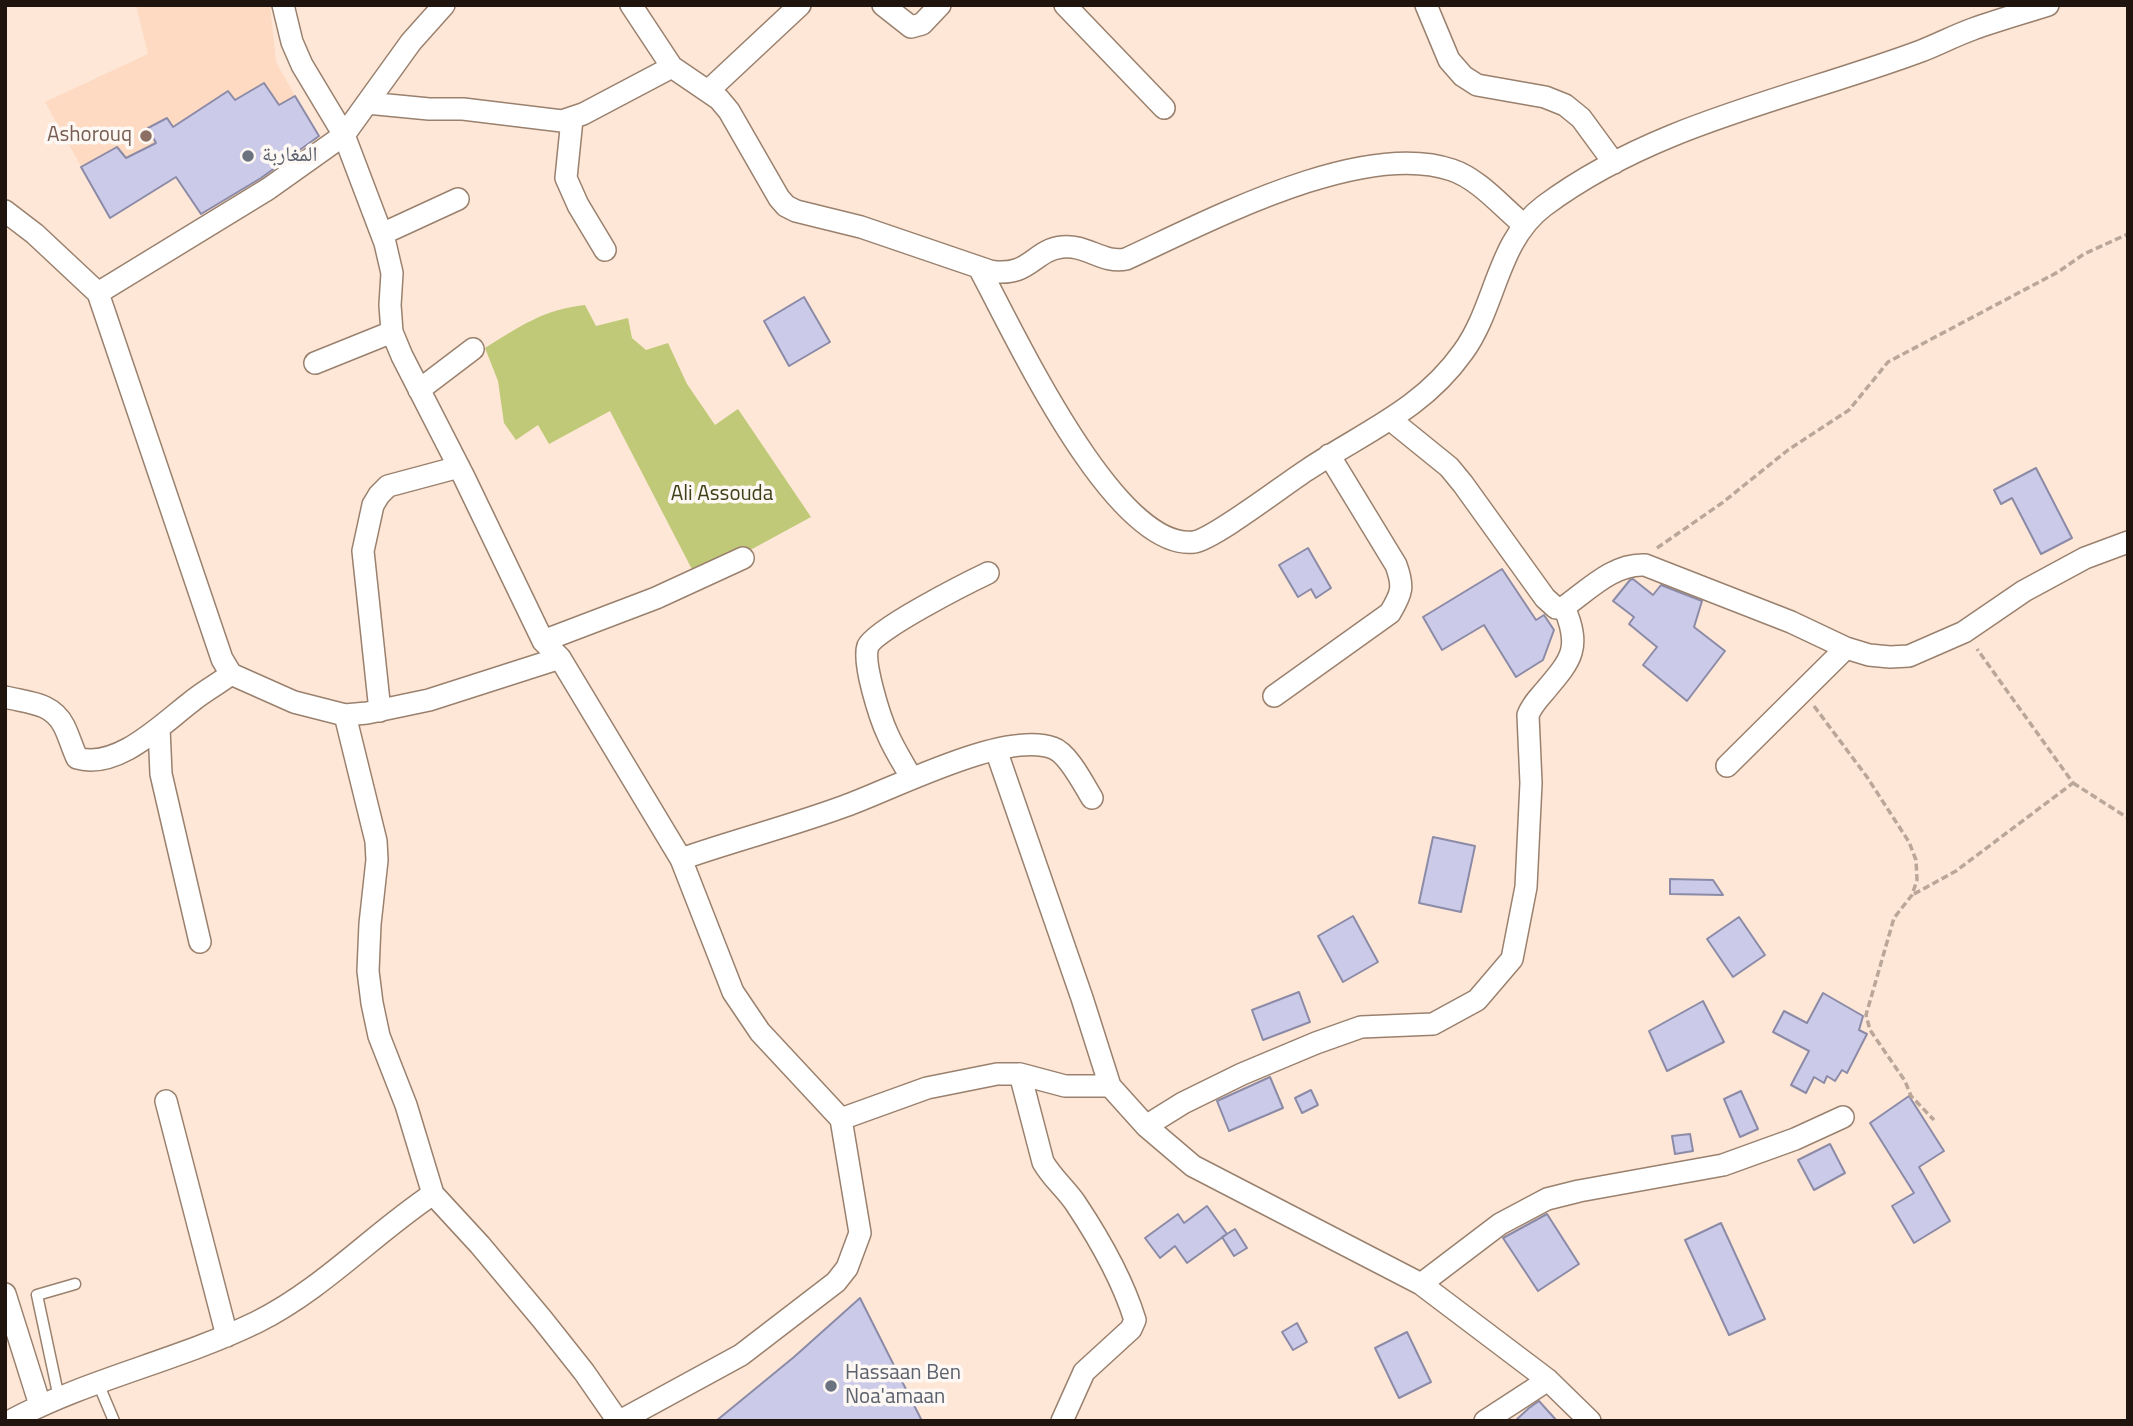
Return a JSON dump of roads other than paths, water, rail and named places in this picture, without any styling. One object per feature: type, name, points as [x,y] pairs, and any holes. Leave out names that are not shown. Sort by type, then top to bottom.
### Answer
[{"type":"street","points":[[283,5],[292,42],[302,65],[344,135],[382,234],[392,273],[392,332],[401,356],[459,467],[543,641],[559,658],[681,859],[733,992],[760,1032],[841,1119],[860,1233],[847,1268],[836,1282],[741,1355],[619,1421],[542,1319],[433,1194],[406,1105],[379,1036],[372,1003],[368,971],[377,860],[376,841],[345,715]]},
{"type":"street","points":[[98,293],[268,189],[344,135],[411,42],[444,5]]},
{"type":"street","points":[[631,5],[672,67],[708,91],[729,111],[786,206],[806,214],[861,227],[979,268],[1012,273],[1059,247],[1079,247],[1109,260],[1126,259],[1232,209],[1322,177],[1352,169],[1411,163],[1454,170],[1475,183],[1524,225]]},
{"type":"street","points":[[708,91],[800,5]]},
{"type":"street","points":[[883,5],[911,27],[922,24],[940,5]]},
{"type":"street","points":[[1065,5],[1164,108]]},
{"type":"street","points":[[1426,5],[1449,60],[1463,76],[1477,85],[1545,97],[1565,105],[1581,118],[1614,163]]},
{"type":"street","points":[[979,268],[1009,330],[1069,429],[1109,488],[1133,515],[1146,525],[1182,541],[1193,542],[1203,539],[1329,456],[1391,420],[1441,379],[1464,351],[1478,328],[1503,264],[1524,225],[1540,209],[1567,190],[1614,163],[1682,132],[1922,51],[1970,30],[2048,5]]},
{"type":"street","points":[[367,103],[429,109],[463,109],[545,120],[572,119],[672,67]]},
{"type":"street","points":[[572,119],[566,178],[578,205],[605,250]]},
{"type":"street","points":[[382,234],[458,200]]},
{"type":"street","points":[[5,211],[35,233],[98,293],[134,402],[158,463],[186,556],[222,659],[231,674],[294,702],[345,715],[380,711],[429,700],[559,658]]},
{"type":"street","points":[[314,363],[392,332]]},
{"type":"street","points":[[419,390],[473,349]]},
{"type":"street","points":[[1391,420],[1448,467],[1463,484],[1552,606],[1564,607],[1618,569],[1645,565],[1791,622],[1846,648],[1869,655],[1909,656],[1965,632],[2024,591],[2085,558],[2128,542]]},
{"type":"street","points":[[1274,696],[1390,613],[1401,596],[1402,581],[1396,565],[1329,456]]},
{"type":"street","points":[[380,711],[363,551],[373,505],[388,486],[459,467]]},
{"type":"street","points":[[543,641],[656,598],[743,558]]},
{"type":"street","points":[[911,777],[895,750],[882,719],[868,664],[868,646],[876,636],[935,599],[988,573]]},
{"type":"street","points":[[1146,1126],[1183,1102],[1316,1043],[1361,1027],[1433,1024],[1477,1000],[1512,959],[1526,887],[1531,783],[1528,715],[1532,705],[1572,657],[1573,628],[1564,607]]},
{"type":"street","points":[[1727,766],[1846,648]]},
{"type":"street","points":[[5,697],[44,705],[55,712],[77,758],[102,760],[130,747],[159,728],[231,674]]},
{"type":"street","points":[[159,728],[162,774],[200,943]]},
{"type":"street","points":[[681,859],[848,805],[911,777],[996,750],[1038,745],[1056,748],[1066,757],[1092,798]]},
{"type":"street","points":[[996,750],[1110,1086],[1146,1126],[1193,1166],[1421,1284],[1548,1380],[1590,1421]]},
{"type":"street","points":[[841,1119],[927,1088],[998,1074],[1020,1074],[1065,1086],[1110,1086]]},
{"type":"street","points":[[1020,1074],[1043,1162],[1049,1173],[1075,1202],[1114,1265],[1135,1320],[1131,1329],[1084,1372],[1069,1416]]},
{"type":"street","points":[[166,1101],[227,1336]]},
{"type":"street","points":[[1421,1284],[1500,1224],[1547,1199],[1723,1165],[1795,1139],[1843,1117]]},
{"type":"street","points":[[10,1421],[49,1401],[227,1336],[259,1321],[312,1290],[404,1214],[433,1194]]},
{"type":"street","points":[[5,1294],[49,1401]]},
{"type":"street","points":[[1485,1421],[1548,1380]]},
{"type":"lane","points":[[49,1401],[37,1295],[75,1284]]},
{"type":"lane","points":[[98,1383],[114,1421]]},
{"type":"place","name":"Ashorouq","points":[[146,136]]},
{"type":"place","name":"المغاربة","points":[[248,156]]},
{"type":"place","name":"Hassaan Ben Noa'amaan","points":[[831,1386]]},
{"type":"park label","name":"Ali Assouda","points":[[722,495]]}]
